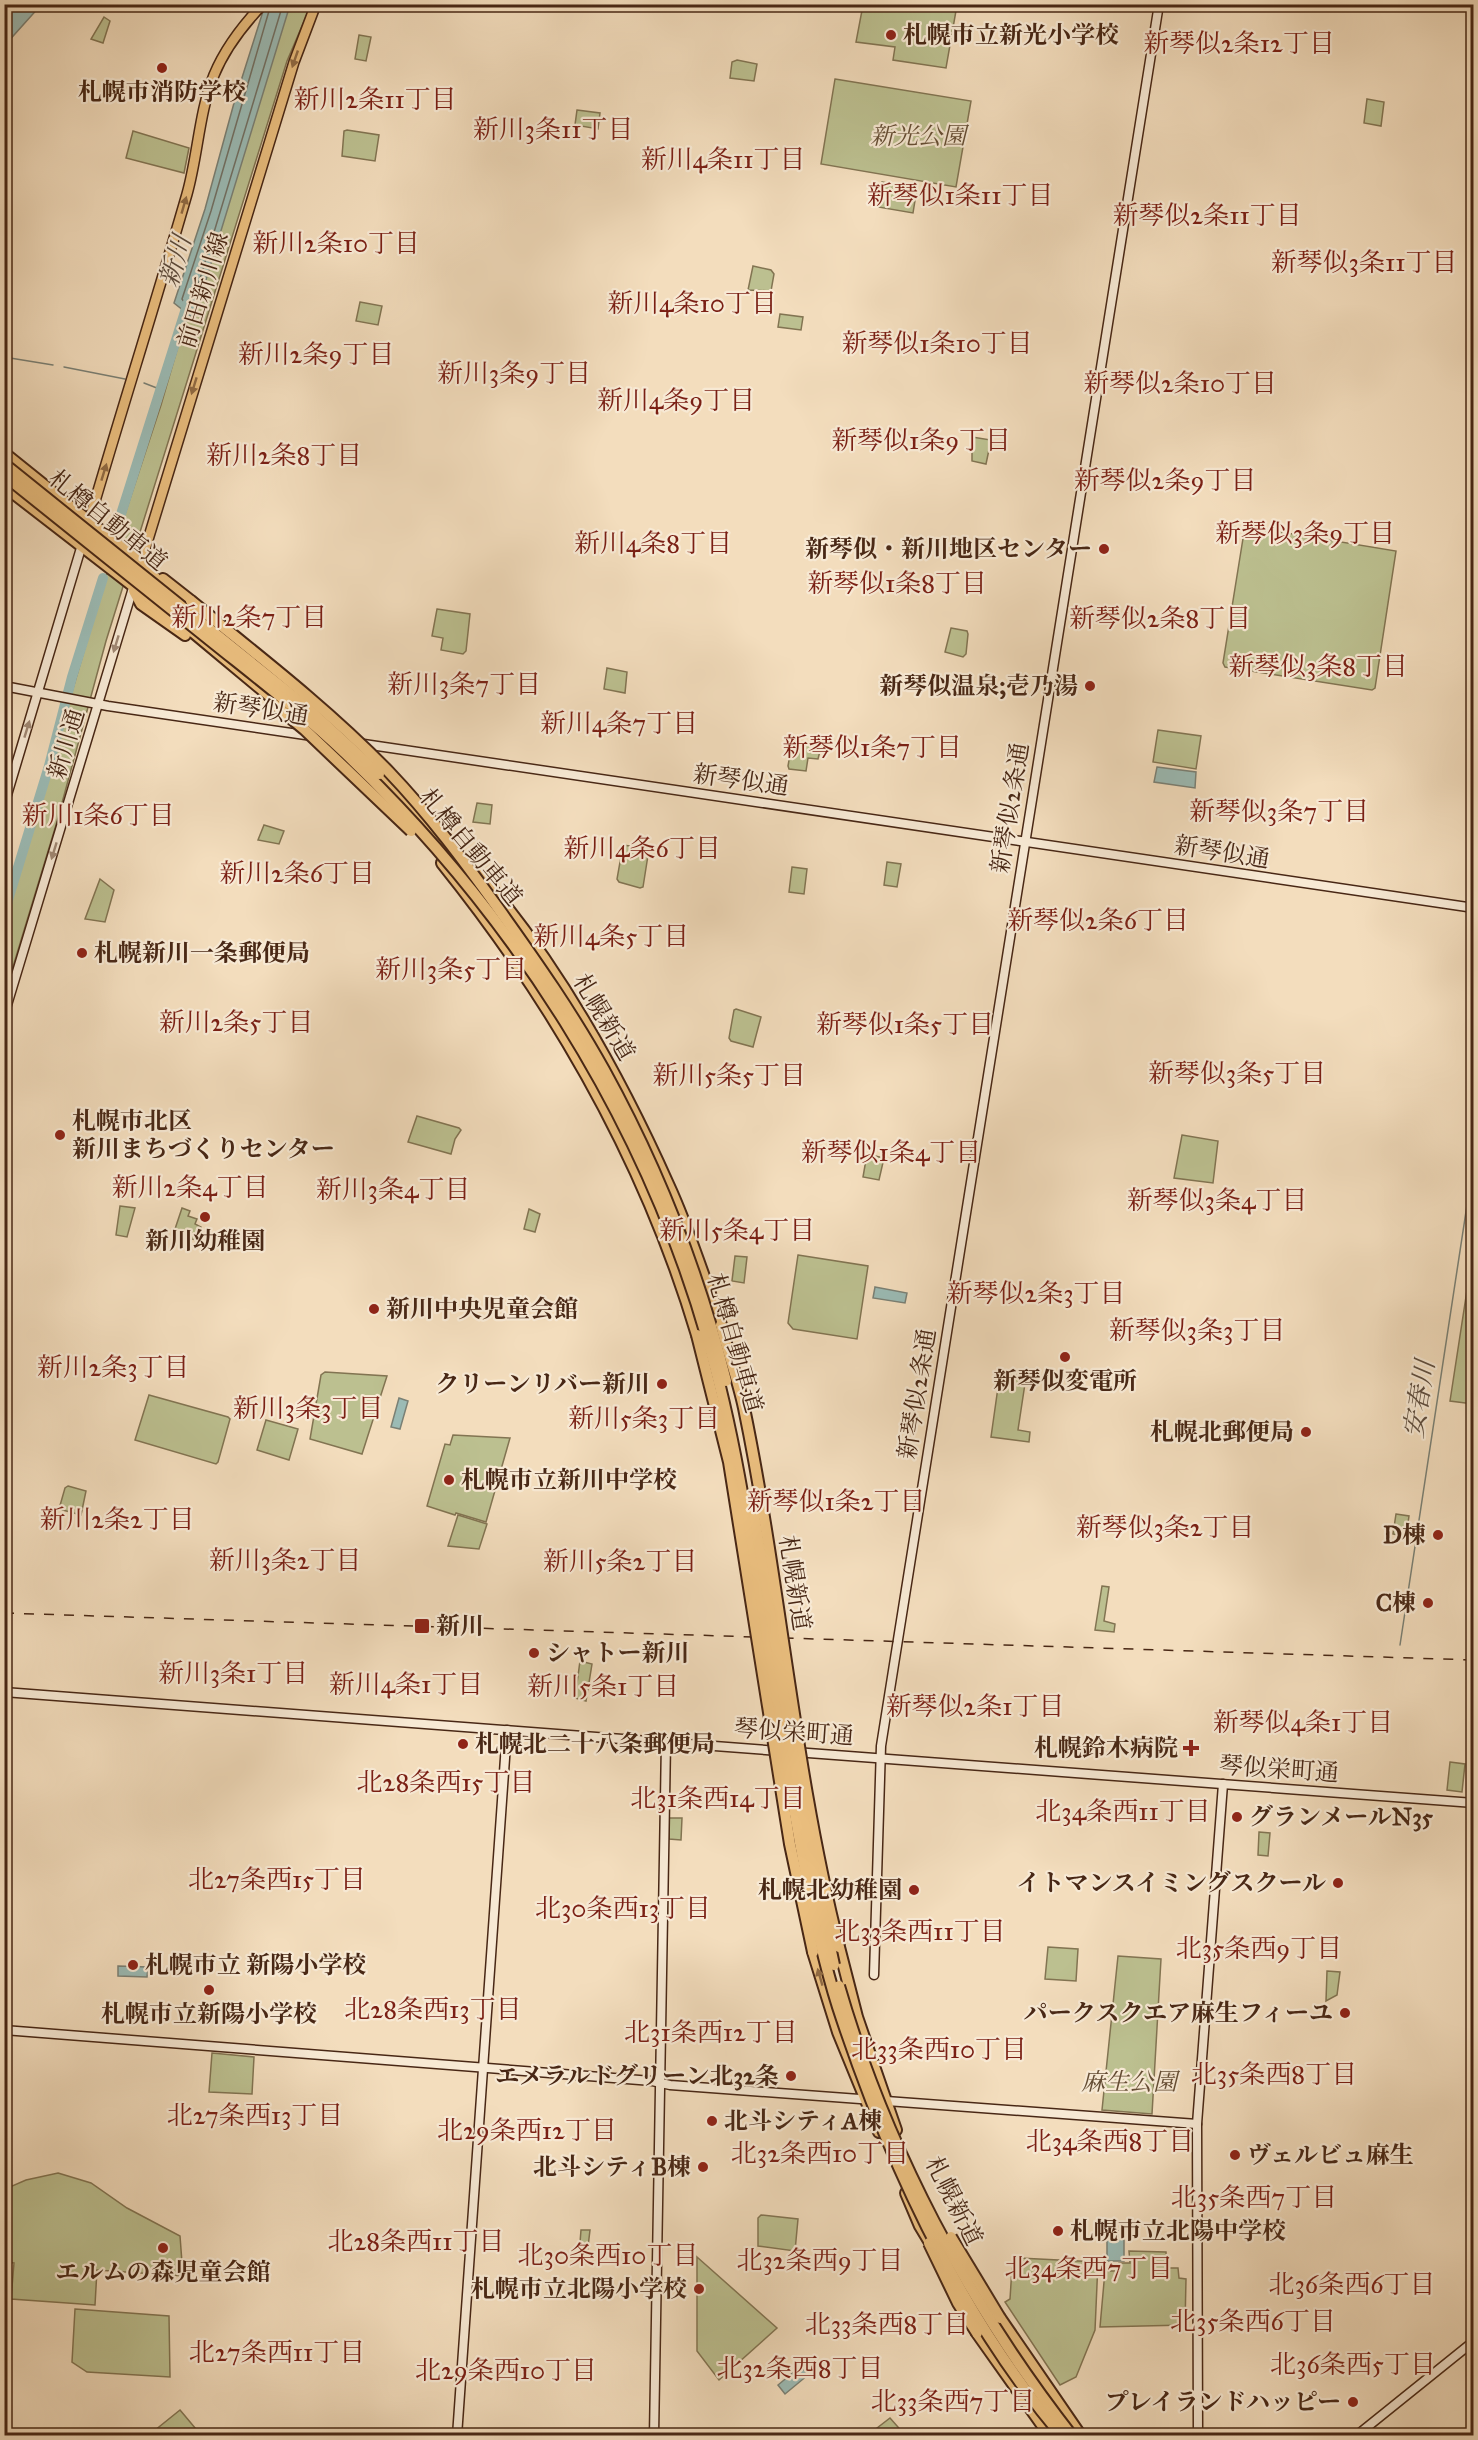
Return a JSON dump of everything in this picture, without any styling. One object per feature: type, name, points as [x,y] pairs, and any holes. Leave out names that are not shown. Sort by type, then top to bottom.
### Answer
[{"type":"highway","name":"札幌新道","points":[[4,453],[89,520],[141,563],[163,586],[289,688],[406,793],[499,895],[564,989],[624,1091],[669,1185],[721,1325],[745,1417],[816,1845],[857,2018],[885,2101],[915,2175],[964,2267],[1004,2334],[1074,2436]]},
{"type":"highway","name":"札樽自動車道","points":[[4,464],[304,705],[349,745],[439,837],[503,916],[558,994],[609,1081],[645,1153],[675,1222],[713,1328],[745,1462],[808,1844],[840,1988],[867,2070],[902,2154],[939,2230],[1011,2354],[1074,2436]]},
{"type":"highway","name":"札樽自動車道","points":[[4,475],[301,713],[386,793],[433,843],[512,943],[556,1007],[598,1077],[637,1153],[671,1231],[707,1336],[738,1462],[775,1698],[812,1904],[837,2005],[868,2095],[909,2189],[984,2326],[1061,2436]]},
{"type":"highway","name":"札幌新道","points":[[4,486],[81,548],[194,633],[320,737],[369,783],[430,848],[498,935],[544,1002],[595,1088],[643,1185],[671,1255],[697,1335],[729,1462],[790,1844],[813,1952],[838,2032],[920,2226],[984,2332],[1061,2436]]},
{"type":"highway","points":[[141,563],[192,601],[317,706],[390,774],[447,839],[503,916]]},
{"type":"highway","points":[[133,588],[141,604],[214,656],[343,764],[477,897]]},
{"type":"highway","points":[[194,633],[214,656]]},
{"type":"highway","points":[[902,2154],[1015,2342],[1081,2436]]},
{"type":"highway","points":[[909,2189],[929,2244],[958,2303],[998,2364],[1050,2436]]},
{"type":"main road","name":"前田新川線","points":[[81,548],[188,191],[206,101],[214,75],[225,52],[245,23],[263,4]]},
{"type":"main road","name":"前田新川線","points":[[133,588],[294,62],[316,4]]},
{"type":"street","name":"新琴似2条通","points":[[874,1976],[880,1758],[1159,4]]},
{"type":"street","name":"新川通","points":[[4,805],[43,694],[81,548]]},
{"type":"street","name":"新川通","points":[[4,1015],[94,703],[133,588]]},
{"type":"street","name":"新琴似通","points":[[4,686],[94,703],[1473,908]]},
{"type":"street","name":"琴似栄町通","points":[[4,1692],[1473,1803]]},
{"type":"street","points":[[457,2436],[507,1730]]},
{"type":"street","points":[[654,2436],[666,1742]]},
{"type":"street","points":[[1198,2436],[1197,2124],[1223,1784]]},
{"type":"street","points":[[4,2030],[1197,2124]]},
{"type":"street","points":[[1356,2436],[1473,2341]]},
{"type":"green space","points":[[283,5],[311,5],[287,61],[106,641],[56,825],[5,993],[5,919],[120,529],[161,405]]},
{"type":"green space","points":[[863,5],[957,5],[946,68],[893,60],[895,47],[856,42]]},
{"type":"green space","points":[[104,17],[110,21],[103,43],[91,39]]},
{"type":"green space","points":[[359,35],[371,37],[366,61],[355,59]]},
{"type":"green space","points":[[737,60],[757,64],[754,81],[730,78],[732,62]]},
{"type":"green space","name":"新光公園","points":[[835,79],[971,101],[956,187],[821,164]]},
{"type":"green space","points":[[1367,99],[1384,102],[1381,126],[1364,123]]},
{"type":"green space","points":[[577,110],[600,113],[598,129],[575,125]]},
{"type":"green space","points":[[133,131],[189,148],[184,173],[126,158]]},
{"type":"green space","points":[[344,131],[379,135],[375,161],[342,156]]},
{"type":"green space","points":[[882,182],[917,188],[913,213],[878,207]]},
{"type":"green space","points":[[753,266],[771,270],[774,274],[771,291],[748,290]]},
{"type":"green space","points":[[360,302],[382,306],[378,325],[356,321]]},
{"type":"green space","points":[[780,314],[803,317],[801,330],[778,327]]},
{"type":"green space","points":[[972,437],[991,440],[986,464],[972,461]]},
{"type":"green space","points":[[1245,526],[1396,551],[1375,688],[1372,690],[1225,667],[1223,663]]},
{"type":"green space","points":[[437,609],[470,614],[466,651],[463,654],[441,650],[443,638],[432,636]]},
{"type":"green space","points":[[951,628],[967,631],[966,654],[963,657],[945,652]]},
{"type":"green space","points":[[607,668],[627,672],[625,693],[604,689]]},
{"type":"green space","points":[[1158,730],[1201,736],[1196,769],[1153,762]]},
{"type":"green space","points":[[794,742],[821,747],[818,759],[808,758],[806,771],[789,769]]},
{"type":"green space","points":[[477,803],[492,805],[490,824],[473,822]]},
{"type":"green space","points":[[264,825],[284,831],[279,844],[258,840]]},
{"type":"green space","points":[[623,845],[649,849],[643,887],[619,882],[617,879]]},
{"type":"green space","points":[[887,862],[901,864],[897,887],[884,885]]},
{"type":"green space","points":[[792,867],[807,869],[804,894],[789,892]]},
{"type":"green space","points":[[100,879],[114,890],[105,922],[85,919]]},
{"type":"green space","points":[[736,1009],[761,1017],[753,1047],[731,1041],[729,1038]]},
{"type":"green space","points":[[417,1116],[461,1130],[455,1139],[451,1154],[408,1142]]},
{"type":"green space","points":[[1182,1135],[1218,1141],[1213,1183],[1174,1178]]},
{"type":"green space","points":[[867,1154],[884,1158],[879,1180],[863,1177]]},
{"type":"green space","points":[[120,1206],[135,1208],[127,1237],[116,1235]]},
{"type":"green space","points":[[182,1208],[190,1211],[188,1216],[197,1219],[195,1224],[201,1227],[196,1240],[173,1235]]},
{"type":"green space","points":[[529,1209],[540,1214],[535,1232],[524,1229]]},
{"type":"green space","points":[[1473,1251],[1473,1404],[1450,1401]]},
{"type":"green space","points":[[798,1255],[868,1266],[857,1339],[793,1329],[788,1323]]},
{"type":"green space","points":[[735,1256],[747,1257],[744,1283],[732,1281]]},
{"type":"green space","points":[[325,1372],[387,1376],[362,1454],[310,1439],[321,1375]]},
{"type":"green space","points":[[1000,1373],[1026,1377],[1018,1430],[1030,1432],[1029,1442],[991,1437]]},
{"type":"green space","points":[[149,1395],[230,1419],[216,1464],[135,1440]]},
{"type":"green space","points":[[266,1420],[298,1429],[289,1460],[257,1450]]},
{"type":"green space","points":[[453,1435],[510,1438],[486,1522],[427,1506],[445,1444],[450,1445]]},
{"type":"green space","points":[[68,1486],[86,1491],[81,1515],[59,1509],[65,1488]]},
{"type":"green space","points":[[1396,1514],[1409,1516],[1406,1537],[1393,1534]]},
{"type":"green space","points":[[458,1515],[487,1524],[479,1549],[448,1546]]},
{"type":"green space","points":[[1102,1586],[1109,1587],[1104,1621],[1115,1624],[1114,1632],[1095,1630]]},
{"type":"green space","points":[[580,1661],[592,1664],[586,1701],[575,1698]]},
{"type":"green space","points":[[1450,1762],[1465,1764],[1462,1792],[1447,1790]]},
{"type":"green space","points":[[669,1818],[682,1818],[681,1840],[669,1839]]},
{"type":"green space","points":[[1259,1832],[1270,1833],[1268,1856],[1258,1855]]},
{"type":"green space","points":[[1048,1947],[1078,1949],[1076,1981],[1045,1979]]},
{"type":"green space","name":"麻生公園","points":[[1118,1956],[1161,1959],[1152,2114],[1102,2110]]},
{"type":"green space","points":[[1327,1971],[1340,1972],[1337,1995],[1326,2001]]},
{"type":"green space","points":[[212,2053],[254,2057],[252,2094],[209,2092]]},
{"type":"green space","points":[[58,2173],[91,2183],[127,2208],[180,2236],[183,2276],[97,2270],[95,2305],[11,2299],[14,2263],[5,2262],[4,2196],[12,2186],[26,2180]]},
{"type":"green space","points":[[761,2215],[798,2219],[795,2251],[758,2246],[758,2218]]},
{"type":"green space","points":[[581,2230],[590,2230],[587,2255],[579,2255]]},
{"type":"green space","points":[[1129,2251],[1166,2252],[1167,2268],[1178,2268],[1179,2278],[1186,2279],[1185,2325],[1100,2327],[1105,2271],[1118,2271],[1119,2263],[1130,2263]]},
{"type":"green space","points":[[697,2257],[777,2328],[719,2380],[697,2351]]},
{"type":"green space","points":[[1019,2258],[1098,2262],[1095,2330],[1076,2377],[1060,2385],[1005,2302],[1010,2299],[1012,2268],[1019,2268]]},
{"type":"green space","points":[[75,2309],[169,2316],[170,2377],[87,2372],[72,2362]]},
{"type":"green space","points":[[180,2410],[201,2435],[149,2435]]},
{"type":"green space","points":[[890,2418],[905,2435],[868,2435]]},
{"type":"water","points":[[4,5],[41,5],[5,45]]},
{"type":"water","points":[[265,5],[290,5],[194,319],[174,303],[205,209],[234,103]]},
{"type":"water","points":[[1157,767],[1196,772],[1195,788],[1154,782]]},
{"type":"water","points":[[875,1287],[907,1293],[905,1303],[873,1298]]},
{"type":"water","points":[[399,1398],[408,1401],[400,1429],[391,1427]]},
{"type":"water","points":[[118,1966],[148,1967],[147,1977],[118,1976]]},
{"type":"water","points":[[1107,2231],[1124,2231],[1124,2261],[1107,2261]]},
{"type":"water","points":[[801,2366],[808,2375],[785,2394],[778,2385]]},
{"type":"waterway","name":"新川","points":[[116,530],[189,299]]},
{"type":"waterway","points":[[4,357],[53,365]]},
{"type":"waterway","points":[[64,367],[125,379]]},
{"type":"waterway","points":[[144,383],[162,390]]},
{"type":"waterway","name":"新川","points":[[4,913],[103,578]]},
{"type":"waterway","name":"安春川","points":[[1400,1645],[1474,1159]]},
{"type":"railway","points":[[4,1613],[1474,1660]]},
{"type":"place","name":"札幌市立新光小学校","points":[[891,35]]},
{"type":"place","name":"札幌市消防学校","points":[[162,68]]},
{"type":"place","name":"新琴似・新川地区センター","points":[[1104,549]]},
{"type":"place","name":"新琴似温泉;壱乃湯","points":[[1090,686]]},
{"type":"place","name":"札幌新川一条郵便局","points":[[82,953]]},
{"type":"place","name":"札幌市北区 新川まちづくりセンター","points":[[60,1135]]},
{"type":"place","name":"新川幼稚園","points":[[205,1217]]},
{"type":"place","name":"新川中央児童会館","points":[[374,1309]]},
{"type":"place","name":"新琴似変電所","points":[[1065,1357]]},
{"type":"place","name":"クリーンリバー新川","points":[[662,1384]]},
{"type":"place","name":"札幌北郵便局","points":[[1306,1432]]},
{"type":"place","name":"札幌市立新川中学校","points":[[449,1480]]},
{"type":"place","name":"D棟","points":[[1438,1535]]},
{"type":"place","name":"C棟","points":[[1428,1603]]},
{"type":"place","name":"新川","points":[[422,1626]]},
{"type":"place","name":"シャトー新川","points":[[534,1653]]},
{"type":"place","name":"札幌北二十八条郵便局","points":[[463,1744]]},
{"type":"place","name":"札幌鈴木病院","points":[[1191,1748]]},
{"type":"place","name":"グランメールN35","points":[[1237,1817]]},
{"type":"place","name":"イトマンスイミングスクール","points":[[1338,1883]]},
{"type":"place","name":"札幌北幼稚園","points":[[914,1890]]},
{"type":"place","name":"札幌市立 新陽小学校","points":[[133,1965]]},
{"type":"place","name":"札幌市立新陽小学校","points":[[209,1990]]},
{"type":"place","name":"パークスクエア麻生フィーユ","points":[[1345,2013]]},
{"type":"place","name":"エメラルドグリーン北32条","points":[[791,2076]]},
{"type":"place","name":"北斗シティA棟","points":[[712,2121]]},
{"type":"place","name":"ヴェルビュ麻生","points":[[1235,2155]]},
{"type":"place","name":"北斗シティB棟","points":[[703,2167]]},
{"type":"place","name":"札幌市立北陽中学校","points":[[1058,2231]]},
{"type":"place","name":"エルムの森児童会館","points":[[163,2248]]},
{"type":"place","name":"札幌市立北陽小学校","points":[[699,2289]]},
{"type":"place","name":"プレイランドハッピー","points":[[1353,2402]]},
{"type":"district","name":"新琴似2条12丁目","points":[[1239,43]]},
{"type":"district","name":"新川2条11丁目","points":[[375,99]]},
{"type":"district","name":"新川3条11丁目","points":[[553,129]]},
{"type":"district","name":"新川4条11丁目","points":[[723,159]]},
{"type":"district","name":"新琴似1条11丁目","points":[[960,195]]},
{"type":"district","name":"新琴似2条11丁目","points":[[1207,215]]},
{"type":"district","name":"新川2条10丁目","points":[[336,243]]},
{"type":"district","name":"新琴似3条11丁目","points":[[1364,262]]},
{"type":"district","name":"新川4条10丁目","points":[[692,303]]},
{"type":"district","name":"新琴似1条10丁目","points":[[937,343]]},
{"type":"district","name":"新川2条9丁目","points":[[316,354]]},
{"type":"district","name":"新川3条9丁目","points":[[514,373]]},
{"type":"district","name":"新琴似2条10丁目","points":[[1180,383]]},
{"type":"district","name":"新川4条9丁目","points":[[676,400]]},
{"type":"district","name":"新琴似1条9丁目","points":[[921,440]]},
{"type":"district","name":"新川2条8丁目","points":[[284,455]]},
{"type":"district","name":"新琴似2条9丁目","points":[[1165,480]]},
{"type":"district","name":"新琴似3条9丁目","points":[[1305,533]]},
{"type":"district","name":"新川4条8丁目","points":[[653,543]]},
{"type":"district","name":"新琴似1条8丁目","points":[[897,583]]},
{"type":"district","name":"新川2条7丁目","points":[[249,617]]},
{"type":"district","name":"新琴似2条8丁目","points":[[1160,618]]},
{"type":"district","name":"新琴似3条8丁目","points":[[1318,666]]},
{"type":"district","name":"新川3条7丁目","points":[[464,684]]},
{"type":"district","name":"新川4条7丁目","points":[[619,723]]},
{"type":"district","name":"新琴似1条7丁目","points":[[872,747]]},
{"type":"district","name":"新琴似3条7丁目","points":[[1279,811]]},
{"type":"district","name":"新川1条6丁目","points":[[98,815]]},
{"type":"district","name":"新川4条6丁目","points":[[642,848]]},
{"type":"district","name":"新川2条6丁目","points":[[297,873]]},
{"type":"district","name":"新琴似2条6丁目","points":[[1098,920]]},
{"type":"district","name":"新川4条5丁目","points":[[611,936]]},
{"type":"district","name":"新川3条5丁目","points":[[451,969]]},
{"type":"district","name":"新川2条5丁目","points":[[236,1022]]},
{"type":"district","name":"新琴似1条5丁目","points":[[905,1024]]},
{"type":"district","name":"新琴似3条5丁目","points":[[1237,1073]]},
{"type":"district","name":"新川5条5丁目","points":[[729,1075]]},
{"type":"district","name":"新琴似1条4丁目","points":[[891,1152]]},
{"type":"district","name":"新川2条4丁目","points":[[190,1187]]},
{"type":"district","name":"新川3条4丁目","points":[[393,1189]]},
{"type":"district","name":"新琴似3条4丁目","points":[[1217,1200]]},
{"type":"district","name":"新川5条4丁目","points":[[737,1230]]},
{"type":"district","name":"新琴似2条3丁目","points":[[1036,1293]]},
{"type":"district","name":"新琴似3条3丁目","points":[[1197,1330]]},
{"type":"district","name":"新川2条3丁目","points":[[113,1367]]},
{"type":"district","name":"新川3条3丁目","points":[[308,1408]]},
{"type":"district","name":"新川5条3丁目","points":[[644,1418]]},
{"type":"district","name":"新琴似1条2丁目","points":[[836,1501]]},
{"type":"district","name":"新川2条2丁目","points":[[117,1519]]},
{"type":"district","name":"新琴似3条2丁目","points":[[1165,1527]]},
{"type":"district","name":"新川3条2丁目","points":[[285,1560]]},
{"type":"district","name":"新川5条2丁目","points":[[620,1561]]},
{"type":"district","name":"新川3条1丁目","points":[[233,1673]]},
{"type":"district","name":"新川4条1丁目","points":[[406,1684]]},
{"type":"district","name":"新川5条1丁目","points":[[603,1686]]},
{"type":"district","name":"新琴似2条1丁目","points":[[975,1706]]},
{"type":"district","name":"新琴似4条1丁目","points":[[1303,1722]]},
{"type":"district","name":"北28条西15丁目","points":[[446,1782]]},
{"type":"district","name":"北31条西14丁目","points":[[718,1798]]},
{"type":"district","name":"北34条西11丁目","points":[[1123,1811]]},
{"type":"district","name":"北27条西15丁目","points":[[277,1879]]},
{"type":"district","name":"北30条西13丁目","points":[[623,1908]]},
{"type":"district","name":"北33条西11丁目","points":[[920,1931]]},
{"type":"district","name":"北35条西9丁目","points":[[1259,1948]]},
{"type":"district","name":"北28条西13丁目","points":[[433,2009]]},
{"type":"district","name":"北31条西12丁目","points":[[711,2032]]},
{"type":"district","name":"北33条西10丁目","points":[[939,2049]]},
{"type":"district","name":"北35条西8丁目","points":[[1274,2074]]},
{"type":"district","name":"北27条西13丁目","points":[[255,2115]]},
{"type":"district","name":"北29条西12丁目","points":[[527,2130]]},
{"type":"district","name":"北34条西8丁目","points":[[1110,2141]]},
{"type":"district","name":"北32条西10丁目","points":[[820,2153]]},
{"type":"district","name":"北35条西7丁目","points":[[1254,2197]]},
{"type":"district","name":"北28条西11丁目","points":[[416,2241]]},
{"type":"district","name":"北30条西10丁目","points":[[608,2255]]},
{"type":"district","name":"北32条西9丁目","points":[[820,2260]]},
{"type":"district","name":"北34条西7丁目","points":[[1089,2268]]},
{"type":"district","name":"北36条西6丁目","points":[[1352,2284]]},
{"type":"district","name":"北35条西6丁目","points":[[1253,2321]]},
{"type":"district","name":"北33条西8丁目","points":[[887,2324]]},
{"type":"district","name":"北27条西11丁目","points":[[277,2352]]},
{"type":"district","name":"北36条西5丁目","points":[[1353,2364]]},
{"type":"district","name":"北32条西8丁目","points":[[800,2368]]},
{"type":"district","name":"北29条西10丁目","points":[[506,2370]]},
{"type":"district","name":"北33条西7丁目","points":[[953,2401]]}]
